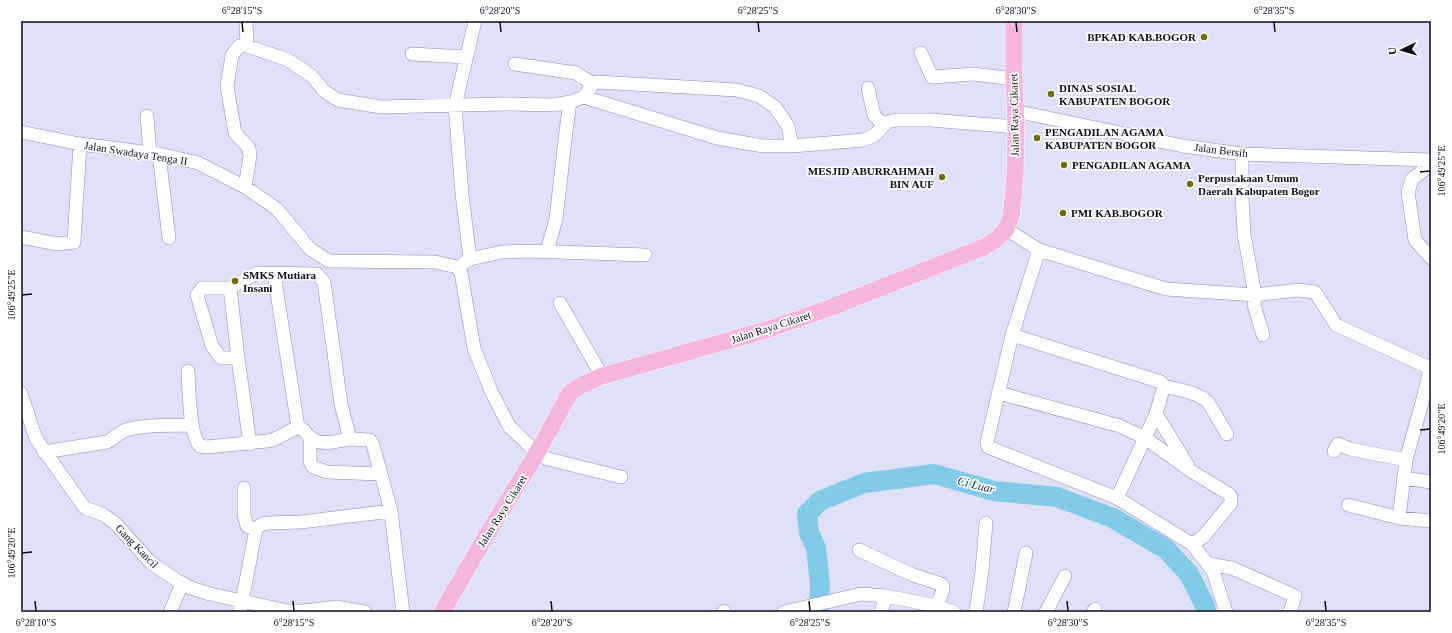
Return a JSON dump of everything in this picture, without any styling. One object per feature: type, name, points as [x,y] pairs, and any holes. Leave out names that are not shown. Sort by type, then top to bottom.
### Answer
[{"type":"main road","name":"Jalan Raya Cikaret","points":[[442,612],[484,538],[537,453],[570,393],[580,386],[602,376],[766,330],[832,307],[984,247],[997,239],[1006,229],[1011,217],[1014,184],[1014,21]]},
{"type":"street","points":[[246,21],[247,46]]},
{"type":"street","points":[[470,259],[462,194],[456,106],[475,21]]},
{"type":"street","points":[[245,187],[250,156],[249,148],[235,133],[228,86],[232,55],[239,46],[247,46],[288,60],[312,76],[324,91],[338,100],[381,107],[554,104],[570,102],[584,97],[593,84],[598,82],[736,90],[759,96],[775,107],[788,126],[792,146]]},
{"type":"street","points":[[921,53],[932,77],[973,74],[1014,79]]},
{"type":"street","points":[[412,54],[466,57]]},
{"type":"street","points":[[515,64],[576,73],[593,84]]},
{"type":"street","points":[[584,97],[717,138],[763,146],[792,146],[864,140],[875,135],[882,125],[874,115],[868,88]]},
{"type":"street","points":[[547,251],[556,219],[570,102]]},
{"type":"street","points":[[147,116],[169,238]]},
{"type":"street","name":"Jalan Bersih","points":[[882,125],[886,122],[897,120],[1015,119],[1242,154],[1431,160]]},
{"type":"street","name":"Jalan Swadaya Tenga II","points":[[21,132],[80,144],[154,154],[198,163],[245,187],[277,209],[310,249],[329,261],[435,262],[457,267]]},
{"type":"street","points":[[21,237],[58,244],[74,242],[80,144]]},
{"type":"street","points":[[1242,154],[1242,219],[1255,294],[1254,305],[1263,335]]},
{"type":"street","points":[[1431,165],[1412,179],[1408,192],[1415,240],[1431,258]]},
{"type":"street","points":[[1006,229],[1039,250],[1166,289],[1255,294],[1298,290],[1315,292],[1336,325],[1431,366],[1427,400],[1406,460],[1399,518]]},
{"type":"street","points":[[1039,250],[1012,335],[987,442],[988,447],[1117,498],[1192,544],[1213,571],[1226,612]]},
{"type":"street","points":[[621,477],[557,462],[537,453],[510,426],[491,391],[474,348],[461,273],[457,267],[470,259],[502,252],[547,251],[645,255]]},
{"type":"street","points":[[238,358],[221,358],[212,346],[197,295],[202,288],[230,288],[257,274],[317,274],[324,282],[342,404],[350,439]]},
{"type":"street","points":[[274,274],[298,428]]},
{"type":"street","points":[[230,288],[250,444]]},
{"type":"street","points":[[560,302],[602,376]]},
{"type":"street","points":[[1012,335],[1161,382],[1164,386],[1198,395],[1208,402],[1227,434]]},
{"type":"street","points":[[188,371],[192,425],[196,441],[200,446],[250,444],[273,440],[298,428],[303,429],[310,438],[324,443],[350,439],[370,440],[376,451],[391,511],[403,612]]},
{"type":"street","points":[[1117,498],[1156,414],[1164,386]]},
{"type":"street","points":[[999,392],[1120,426],[1145,438],[1191,471],[1229,494],[1231,502],[1228,507],[1204,536],[1192,544]]},
{"type":"street","name":"Gang Kancil","points":[[21,393],[36,439],[85,508],[102,514],[115,523],[151,563],[182,584],[241,606],[288,611],[304,611],[336,607],[365,612]]},
{"type":"street","points":[[1156,414],[1191,471]]},
{"type":"street","points":[[44,452],[107,442],[124,430],[146,426],[192,425]]},
{"type":"street","points":[[310,438],[310,462],[313,467],[327,472],[381,474]]},
{"type":"street","points":[[1334,451],[1338,444],[1350,449],[1406,460]]},
{"type":"street","points":[[1404,478],[1431,482]]},
{"type":"street","points":[[244,488],[244,514],[247,526],[256,529]]},
{"type":"street","points":[[1348,505],[1399,518],[1431,521]]},
{"type":"street","points":[[241,606],[256,529],[262,524],[301,522],[391,511]]},
{"type":"street","points":[[976,612],[982,571],[986,523]]},
{"type":"street","points":[[859,550],[914,575],[941,584],[943,586],[943,590],[937,606]]},
{"type":"street","points":[[1014,612],[1026,553]]},
{"type":"street","points":[[1208,564],[1232,568],[1296,596],[1290,612]]},
{"type":"street","points":[[1046,612],[1065,576]]},
{"type":"street","points":[[170,612],[182,584]]},
{"type":"street","points":[[784,612],[862,594],[886,596],[937,606],[954,612]]},
{"type":"street","points":[[881,612],[886,596]]},
{"type":"waterway","name":"Ci Luar","points":[[818,612],[820,585],[816,548],[809,533],[807,514],[820,501],[864,483],[934,474],[994,491],[1057,497],[1113,518],[1166,549],[1189,574],[1205,606],[1206,612]]},
{"type":"place","name":"BPKAD KAB.BOGOR","points":[[1204,37]]},
{"type":"place","name":"DINAS SOSIAL KABUPATEN BOGOR","points":[[1051,94]]},
{"type":"place","name":"PENGADILAN AGAMA KABUPATEN BOGOR","points":[[1037,138]]},
{"type":"place","name":"PENGADILAN AGAMA","points":[[1064,165]]},
{"type":"place","name":"MESJID ABURRAHMAH BIN AUF","points":[[942,177]]},
{"type":"place","name":"Perpustakaan Umum Daerah Kabupaten Bogor","points":[[1190,184]]},
{"type":"place","name":"PMI KAB.BOGOR","points":[[1063,213]]},
{"type":"place","name":"SMKS Mutiara Insani","points":[[235,281]]}]
